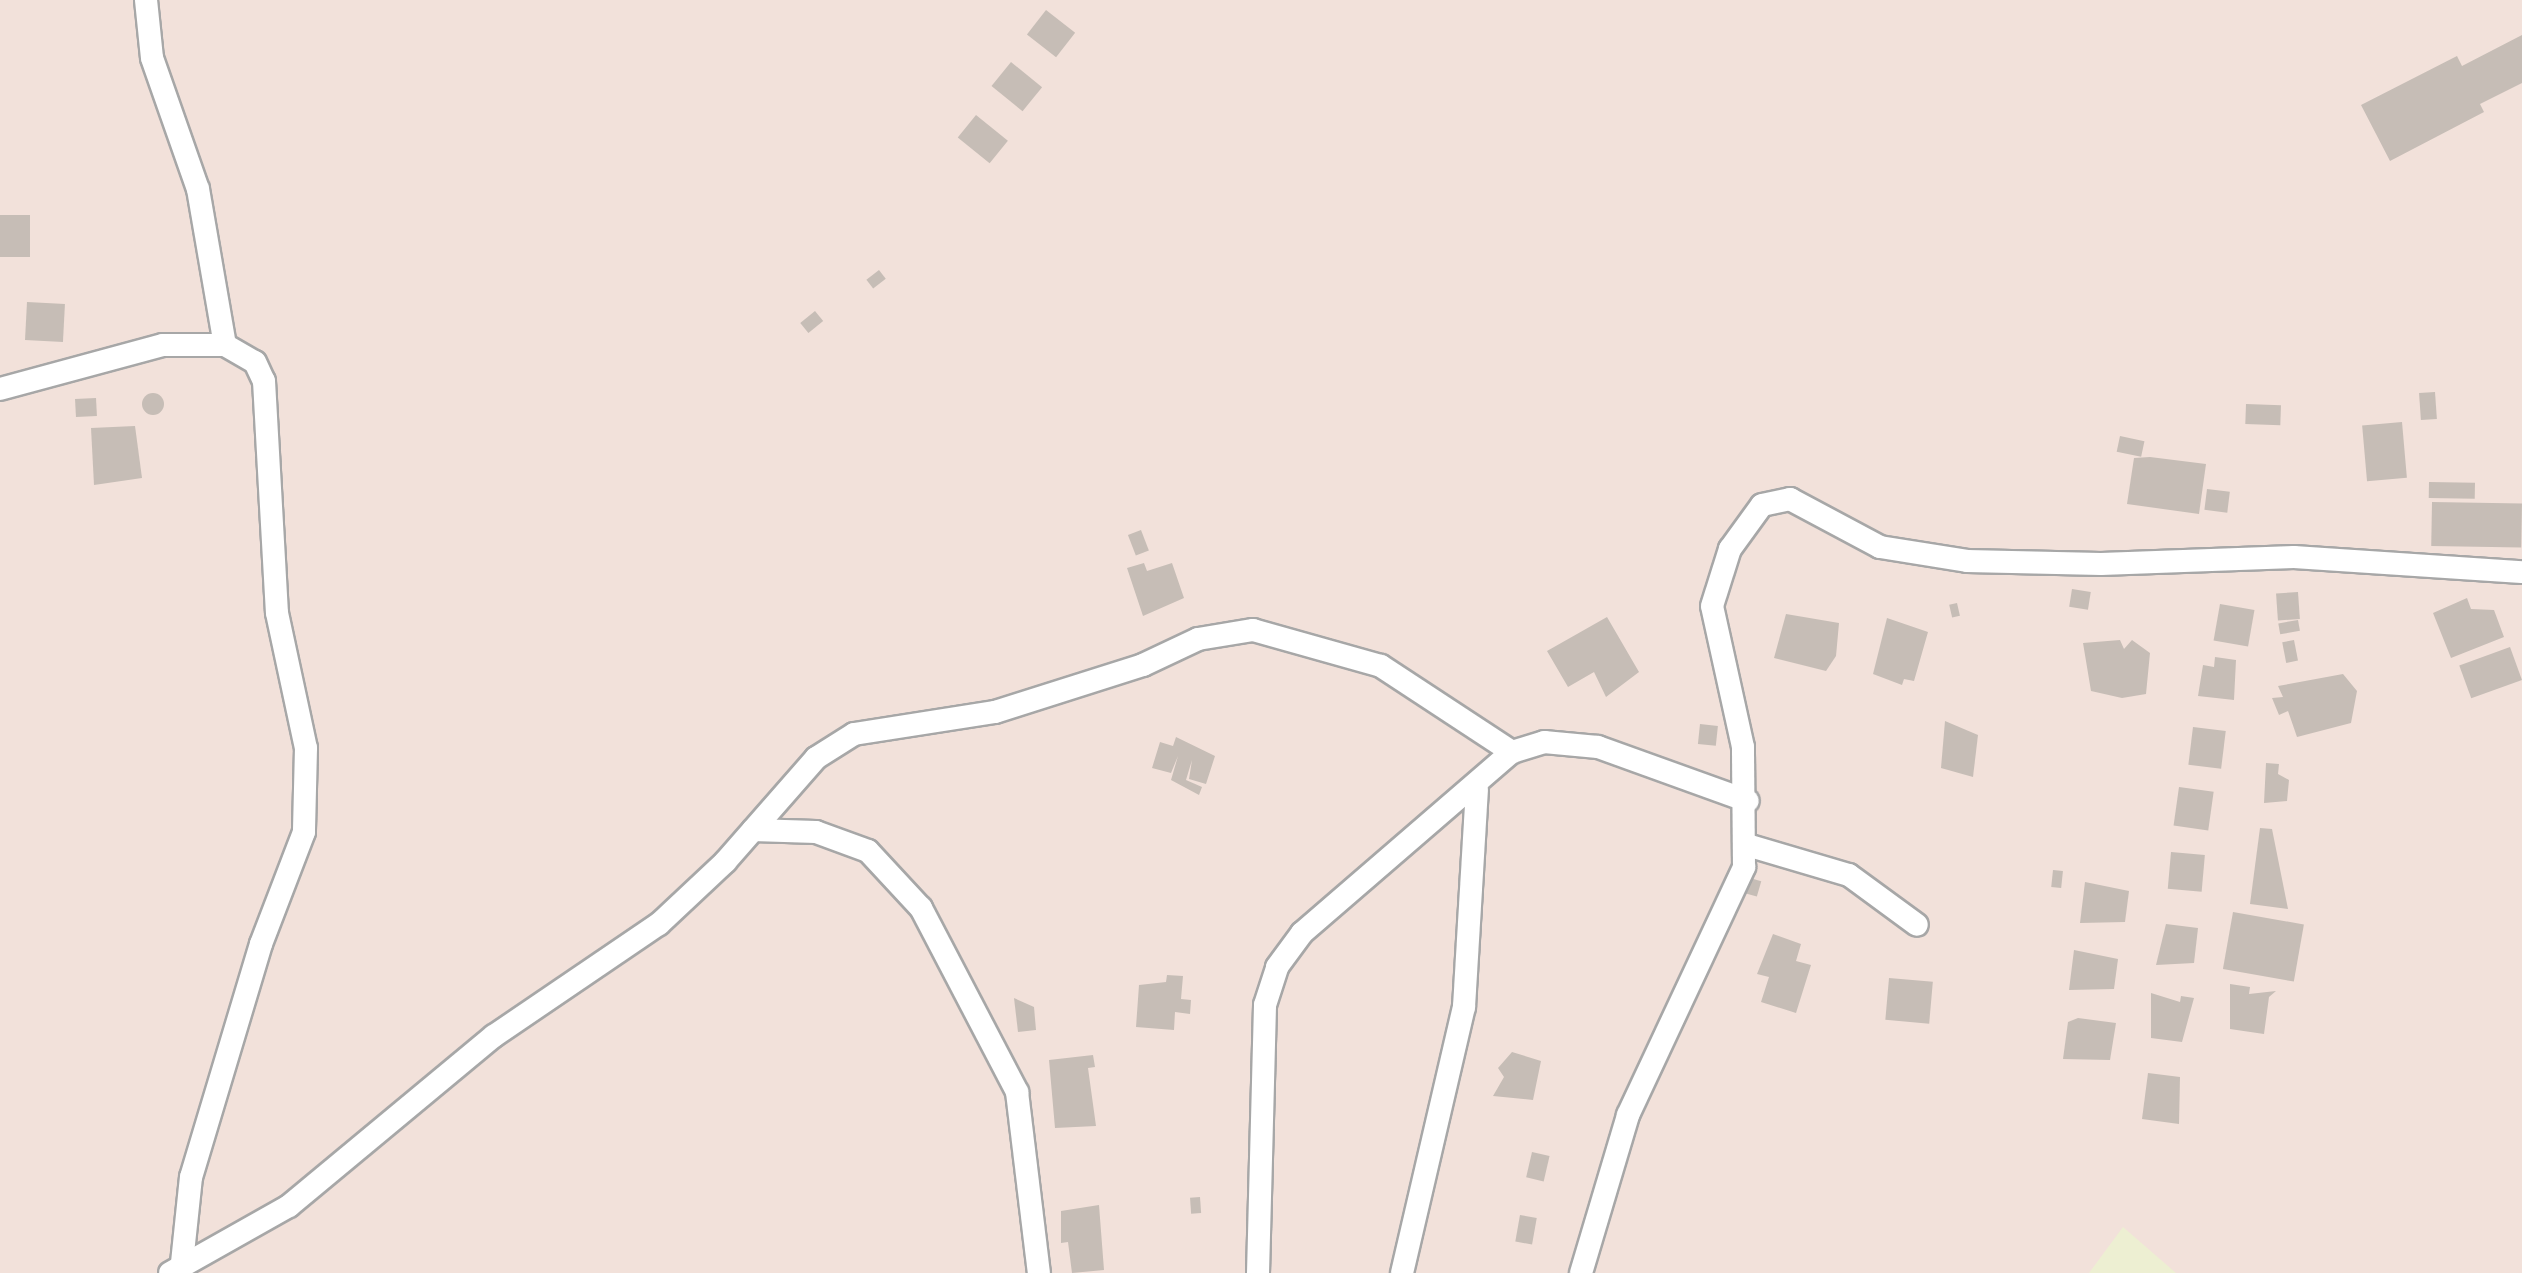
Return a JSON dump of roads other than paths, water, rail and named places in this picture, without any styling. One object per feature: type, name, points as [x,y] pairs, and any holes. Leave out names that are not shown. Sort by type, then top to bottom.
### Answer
[{"type":"street","points":[[146,0],[152,58],[198,188],[226,345]]},
{"type":"street","points":[[0,389],[145,348],[226,345],[255,362],[264,381],[278,613],[306,748],[306,786],[296,863],[261,944],[191,1178],[176,1268]]},
{"type":"street","points":[[1580,1273],[1628,1115],[1724,921],[1747,845],[1748,801],[1736,709],[1712,620],[1713,592],[1748,518],[1775,498],[1806,505],[1880,547],[1967,561],[2101,564],[2294,557],[2522,572]]},
{"type":"street","points":[[176,1268],[314,1188],[494,1036],[658,924],[753,830],[816,758],[854,734],[995,712],[1143,666],[1226,630],[1290,637],[1381,666],[1512,752]]},
{"type":"street","points":[[1258,1273],[1265,1005],[1277,967],[1302,934],[1477,788],[1512,752],[1544,742],[1598,747],[1748,801]]},
{"type":"street","points":[[1402,1273],[1464,1007],[1477,788]]},
{"type":"street","points":[[753,830],[816,832],[856,846],[887,865],[921,908],[1017,1092],[1040,1273]]},
{"type":"street","points":[[1747,845],[1849,874],[1916,925]]}]
